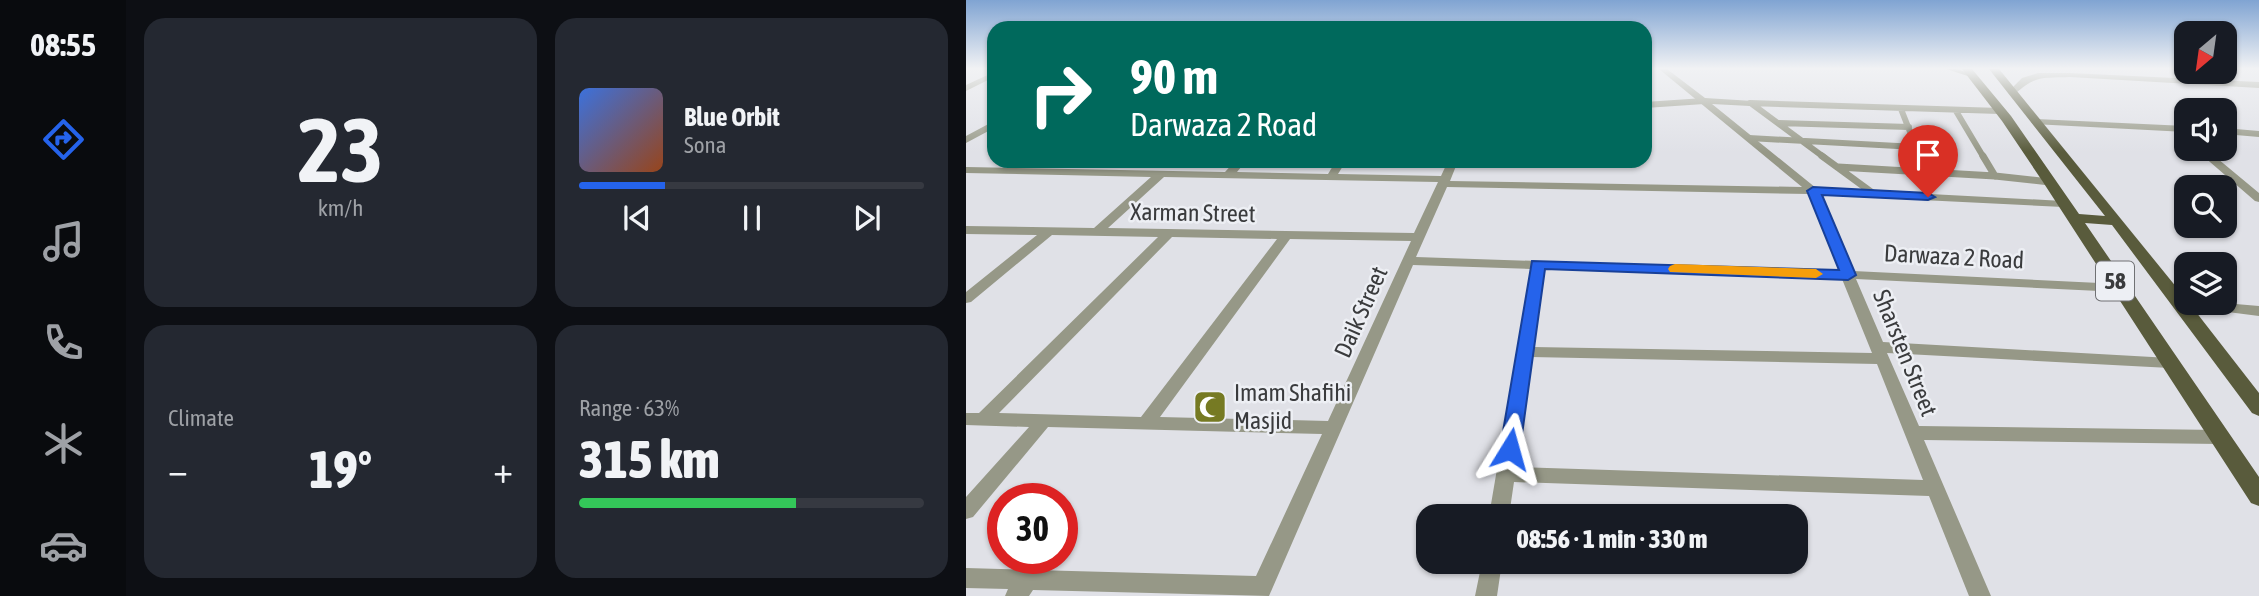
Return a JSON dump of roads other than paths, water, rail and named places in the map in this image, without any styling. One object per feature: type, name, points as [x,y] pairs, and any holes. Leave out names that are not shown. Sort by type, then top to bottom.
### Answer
[{"type":"main road","name":"58","points":[[1989,97],[2050,182],[2259,496]]},
{"type":"main road","name":"58","points":[[2016,97],[2117,220],[2174,298]]},
{"type":"main road","points":[[2074,218],[2117,220]]},
{"type":"main road","name":"58","points":[[2187,315],[2259,408]]},
{"type":"street","name":"Sharsten Street","points":[[1699,97],[1813,191],[1980,596]]},
{"type":"street","points":[[1704,101],[1750,103]]},
{"type":"street","points":[[2036,121],[2174,129]]},
{"type":"street","points":[[966,140],[987,128]]},
{"type":"street","points":[[2237,132],[2259,134]]},
{"type":"street","points":[[1916,147],[1927,173]]},
{"type":"street","points":[[2214,161],[2259,199]]},
{"type":"street","points":[[1229,174],[1235,168]]},
{"type":"street","points":[[1331,177],[1337,168]]},
{"type":"street","name":"Daik Street","points":[[1261,591],[1450,168]]},
{"type":"street","points":[[966,170],[1229,174],[1813,191],[2063,204]]},
{"type":"street","points":[[1097,232],[1162,173]]},
{"type":"street","name":"Xarman Street","points":[[966,230],[1419,237]]},
{"type":"street","points":[[966,299],[1049,232]]},
{"type":"street","points":[[975,419],[1169,233]]},
{"type":"street","points":[[1146,424],[1286,235]]},
{"type":"street","name":"Darwaza 2 Road","points":[[1409,261],[1848,275],[2120,288]]},
{"type":"street","points":[[1501,504],[1538,264]]},
{"type":"street","points":[[2237,309],[2259,311]]},
{"type":"street","points":[[1524,352],[1880,353],[2170,363]]},
{"type":"street","points":[[975,419],[1334,428]]},
{"type":"street","points":[[966,511],[1044,421]]},
{"type":"street","points":[[1913,433],[2219,437]]},
{"type":"street","points":[[1506,474],[1936,488]]},
{"type":"street","points":[[1486,596],[1490,574]]},
{"type":"street","points":[[966,578],[1022,588],[1261,591]]},
{"type":"lane","points":[[1652,105],[1704,101]]},
{"type":"lane","points":[[1750,103],[2000,111]]},
{"type":"lane","points":[[1750,103],[1874,194]]},
{"type":"lane","points":[[1749,138],[1916,147],[1901,109]]},
{"type":"lane","points":[[1956,111],[1995,176]]},
{"type":"lane","points":[[1777,122],[1909,127]]},
{"type":"lane","points":[[1838,167],[1995,176],[2050,182]]},
{"type":"place","name":"Imam Shafihi Masjid","points":[[1210,407]]}]
